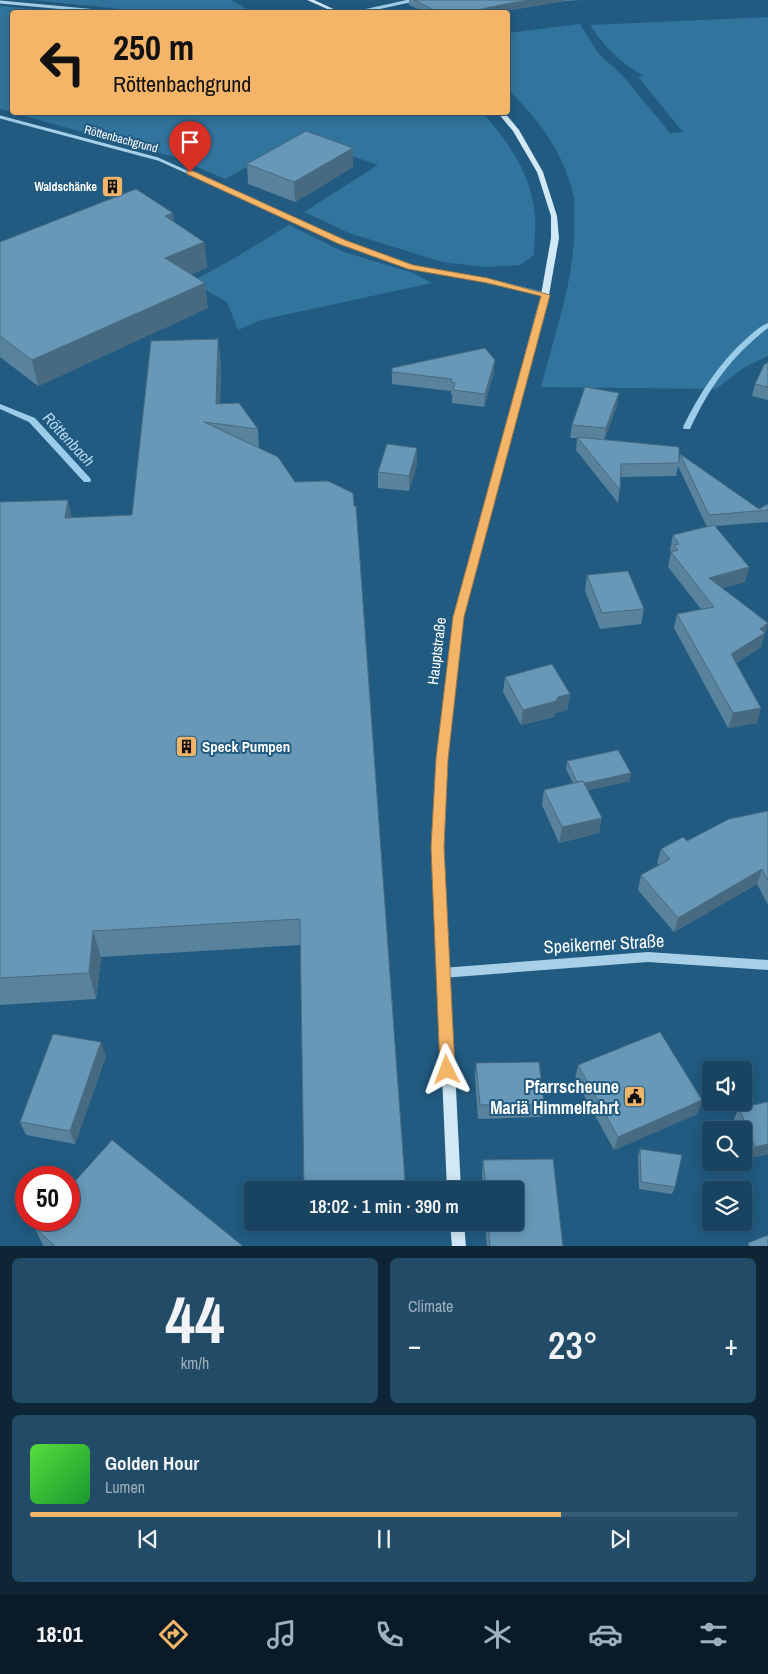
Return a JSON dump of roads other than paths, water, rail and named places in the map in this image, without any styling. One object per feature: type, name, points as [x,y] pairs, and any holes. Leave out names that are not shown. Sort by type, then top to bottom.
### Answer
[{"type":"main road","points":[[310,0],[332,10]]},
{"type":"main road","name":"Hauptstraße","points":[[454,1181],[442,973],[438,847],[442,759],[458,617],[545,295],[556,238],[554,216],[549,195],[534,159],[516,130],[503,115]]},
{"type":"main road","points":[[458,1231],[459,1246]]},
{"type":"street","points":[[368,10],[414,0]]},
{"type":"street","points":[[0,2],[86,10]]},
{"type":"street","name":"Röttenbachgrund","points":[[0,117],[158,159],[342,242],[411,267],[487,280],[545,295]]},
{"type":"street","name":"Speikerner Straße","points":[[442,973],[648,957],[768,965]]},
{"type":"waterway","points":[[687,427],[701,399],[732,357],[768,325]]},
{"type":"waterway","name":"Röttenbach","points":[[0,406],[32,420],[87,480]]},
{"type":"place","name":"Waldschänke","points":[[113,187]]},
{"type":"place","name":"Speck Pumpen","points":[[186,747]]},
{"type":"place","name":"Pfarrscheune Mariä Himmelfahrt","points":[[635,1097]]}]
